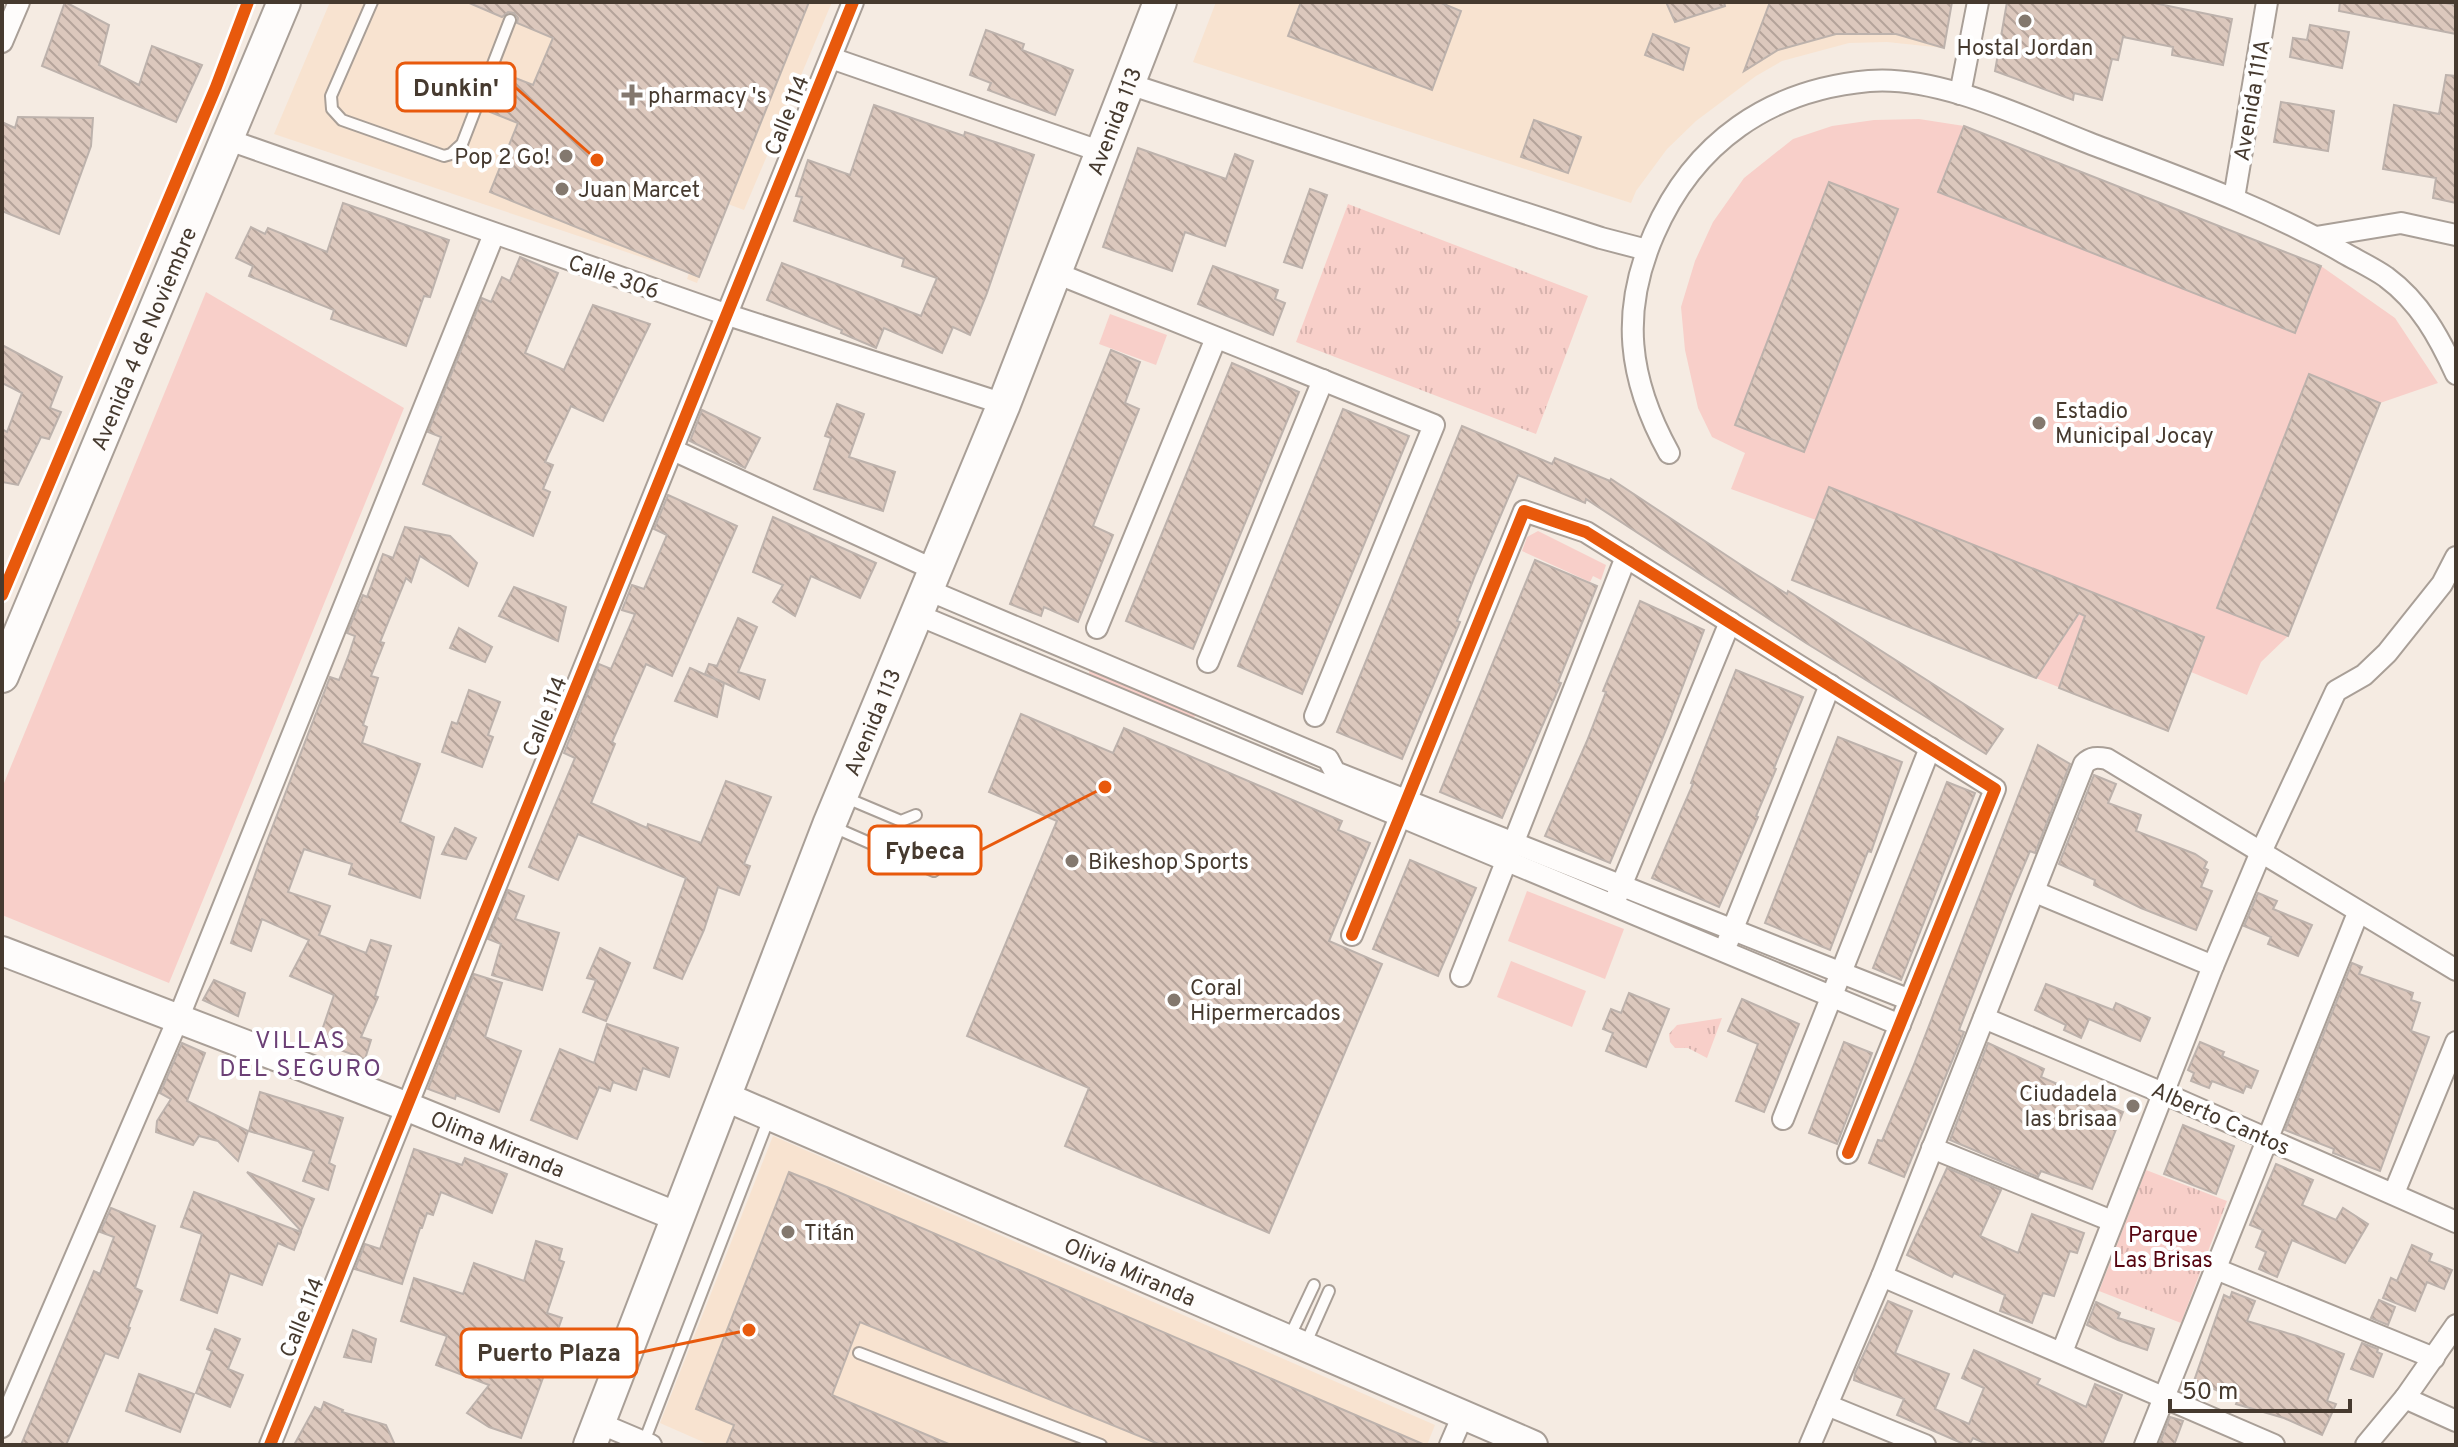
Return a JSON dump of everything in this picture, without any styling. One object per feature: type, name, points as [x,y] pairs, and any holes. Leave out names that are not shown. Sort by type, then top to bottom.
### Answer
[{"type":"main road","name":"Avenida 4 de Noviembre","points":[[2,676],[284,2]]},
{"type":"main road","name":"Avenida 113","points":[[594,1434],[829,825],[1004,404],[1160,2]]},
{"type":"street","points":[[2,42],[19,2]]},
{"type":"street","name":"Calle 114","points":[[270,1445],[853,2]]},
{"type":"street","points":[[1960,94],[1978,2]]},
{"type":"street","name":"Avenida 111A","points":[[2234,198],[2267,2]]},
{"type":"street","points":[[831,58],[1102,152]]},
{"type":"street","points":[[1669,453],[1646,406],[1634,355],[1633,302],[1638,275],[1663,213],[1687,175],[1715,143],[1743,122],[1769,107],[1834,85],[1873,81],[1911,84],[1960,94],[2234,198],[2316,237],[2386,278],[2415,304],[2430,324],[2456,374]]},
{"type":"street","points":[[1129,84],[1601,238],[1647,250]]},
{"type":"street","name":"Calle 306","points":[[226,139],[725,314],[1004,404]]},
{"type":"street","points":[[2316,237],[2401,223],[2456,235]]},
{"type":"street","points":[[2,1427],[178,1019],[494,234]]},
{"type":"street","points":[[1056,273],[1434,425],[1315,716]]},
{"type":"street","points":[[1097,628],[1216,338]]},
{"type":"street","points":[[1208,662],[1323,380]]},
{"type":"street","points":[[673,450],[1078,680],[1207,734],[1403,808],[1618,895],[1732,930],[1910,1000]]},
{"type":"street","points":[[1352,935],[1524,511],[1586,532],[1995,789],[1848,1153]]},
{"type":"street","points":[[1461,976],[1626,557]]},
{"type":"street","points":[[2062,1352],[2213,966],[2261,852],[2336,691],[2364,675],[2387,653],[2442,584],[2456,557]]},
{"type":"street","points":[[927,592],[1328,759],[1335,772],[1403,808]]},
{"type":"street","points":[[1618,895],[1730,622]]},
{"type":"street","points":[[1078,680],[1087,657]]},
{"type":"street","points":[[1724,951],[1830,685]]},
{"type":"street","points":[[1207,734],[1215,711]]},
{"type":"street","points":[[1783,1119],[1930,748]]},
{"type":"street","points":[[1810,1445],[1882,1276],[2084,764],[2095,757],[2107,759],[2456,970]]},
{"type":"street","points":[[2035,892],[2213,966]]},
{"type":"street","points":[[1618,895],[1724,951],[1900,1025]]},
{"type":"street","points":[[2145,1445],[2358,913]]},
{"type":"street","name":"Olima Miranda","points":[[2,951],[408,1107],[678,1217]]},
{"type":"street","name":"Alberto Cantos","points":[[1984,1018],[2456,1222]]},
{"type":"street","points":[[2394,1193],[2456,1042]]},
{"type":"street","name":"Olivia Miranda","points":[[726,1097],[1533,1445]]},
{"type":"street","points":[[1932,1148],[2112,1221]]},
{"type":"street","points":[[2216,1269],[2434,1358]]},
{"type":"street","points":[[1882,1276],[2274,1445]]},
{"type":"street","points":[[2366,1445],[2405,1398],[2456,1325]]},
{"type":"street","points":[[2405,1398],[2456,1421]]},
{"type":"street","points":[[1827,1405],[1925,1445]]},
{"type":"street","points":[[1450,1445],[1463,1415]]},
{"type":"street","points":[[594,1434],[648,1444]]},
{"type":"lane","points":[[372,2],[331,96],[332,109],[342,120],[444,156],[462,144],[510,20]]},
{"type":"lane","points":[[843,796],[901,821],[916,815]]},
{"type":"lane","points":[[829,825],[934,871]]},
{"type":"lane","points":[[648,1444],[770,1117]]},
{"type":"lane","points":[[1296,1343],[1314,1285]]},
{"type":"lane","points":[[1296,1343],[1329,1291]]},
{"type":"lane","points":[[859,1353],[1101,1445]]},
{"type":"shaded area","points":[[330,2],[832,2],[744,210],[728,204],[697,283],[687,279],[689,273],[274,134]]},
{"type":"shaded area","points":[[1216,2],[1952,2],[1944,48],[1887,42],[1849,43],[1782,61],[1756,76],[1696,121],[1667,149],[1636,191],[1631,203],[1193,62]]},
{"type":"shaded area","points":[[773,1136],[1435,1425],[1427,1445],[710,1445],[660,1423]]},
{"type":"green space","name":"Estadio Municipal Jocay","points":[[1919,119],[1964,126],[2321,266],[2395,318],[2438,383],[2380,403],[2288,636],[2261,662],[2247,695],[2191,672],[2168,731],[1792,580],[1816,520],[1731,489],[1745,453],[1712,437],[1698,408],[1685,350],[1681,307],[1695,261],[1713,222],[1744,178],[1793,139],[1832,126],[1874,120]]},
{"type":"green space","points":[[1348,204],[1588,296],[1536,434],[1296,342]]},
{"type":"green space","points":[[206,292],[404,408],[169,983],[2,915],[2,788]]},
{"type":"green space","points":[[1110,314],[1167,335],[1156,365],[1099,344]]},
{"type":"green space","points":[[1538,531],[1606,565],[1601,580],[1593,576],[1590,582],[1522,551],[1527,537]]},
{"type":"green space","points":[[1094,670],[1197,712],[1197,715],[1192,718],[1090,678],[1089,671]]},
{"type":"green space","points":[[1527,891],[1624,929],[1605,979],[1508,941]]},
{"type":"green space","points":[[1511,961],[1586,991],[1572,1027],[1497,997]]},
{"type":"green space","points":[[1722,1018],[1707,1058],[1688,1048],[1675,1048],[1670,1042],[1669,1034],[1677,1025]]},
{"type":"green space","name":"Parque Las Brisas","points":[[2146,1170],[2227,1201],[2181,1323],[2099,1291]]},
{"type":"building","points":[[65,2],[109,25],[99,65],[139,85],[152,46],[202,65],[176,122],[42,66]]},
{"type":"building","points":[[467,2],[809,2],[699,277],[490,192],[518,123],[490,112],[505,74],[533,85],[553,38],[517,23],[514,13],[508,12],[502,17]]},
{"type":"building","points":[[1301,2],[1439,2],[1461,11],[1432,90],[1288,36]]},
{"type":"building","points":[[1666,2],[1724,2],[1725,6],[1675,22]]},
{"type":"building","points":[[1770,2],[1952,2],[1944,48],[1896,34],[1836,34],[1778,50],[1744,71]]},
{"type":"building","points":[[2007,2],[2149,2],[2232,19],[2223,65],[2172,55],[2173,47],[2123,37],[2118,60],[2112,59],[2102,100],[2074,93],[2073,100],[1995,71]]},
{"type":"building","points":[[2340,2],[2440,2],[2456,5],[2456,34],[2339,11]]},
{"type":"building","points":[[2310,25],[2349,32],[2342,68],[2290,57],[2293,38],[2307,40]]},
{"type":"building","points":[[986,30],[1024,44],[1022,50],[1073,70],[1055,115],[988,90],[991,83],[970,75]]},
{"type":"building","points":[[1653,34],[1689,48],[1683,70],[1645,55]]},
{"type":"building","points":[[2446,75],[2456,76],[2456,203],[2433,198],[2436,178],[2383,169],[2394,105],[2439,114]]},
{"type":"building","points":[[2281,102],[2334,111],[2328,151],[2274,142]]},
{"type":"building","points":[[874,105],[964,136],[965,132],[1034,155],[970,335],[953,327],[942,353],[884,328],[876,348],[841,333],[842,330],[767,300],[782,263],[921,316],[937,278],[902,266],[904,259],[794,221],[802,197],[796,196],[808,160],[850,175]]},
{"type":"building","points":[[18,117],[93,118],[91,146],[59,234],[2,211],[2,122],[15,128]]},
{"type":"building","points":[[1534,120],[1581,137],[1568,173],[1521,157]]},
{"type":"building","points":[[1964,126],[2321,266],[2295,333],[1938,192]]},
{"type":"building","points":[[1138,148],[1226,179],[1235,154],[1253,161],[1225,246],[1185,232],[1172,271],[1103,247]]},
{"type":"building","points":[[1829,182],[1898,209],[1804,452],[1735,425]]},
{"type":"building","points":[[1310,189],[1327,195],[1302,268],[1284,262]]},
{"type":"building","points":[[343,203],[449,240],[430,297],[424,296],[406,346],[331,319],[334,310],[249,276],[253,266],[236,258],[251,227],[265,234],[268,228],[327,252]]},
{"type":"building","points":[[520,257],[558,273],[525,353],[564,370],[593,305],[650,324],[603,421],[571,406],[545,462],[553,465],[543,489],[550,492],[533,536],[423,484],[441,437],[428,432],[482,298],[491,302],[502,277],[510,281]]},
{"type":"building","points":[[1213,266],[1278,290],[1275,299],[1285,303],[1273,335],[1198,304]]},
{"type":"building","points":[[2,345],[62,377],[50,408],[61,412],[49,439],[41,437],[18,485],[2,482],[2,429],[7,432],[22,393],[2,383]]},
{"type":"building","points":[[1111,350],[1140,362],[1125,403],[1139,409],[1093,526],[1113,535],[1078,622],[1044,607],[1041,616],[1010,604]]},
{"type":"building","points":[[1232,363],[1299,392],[1193,649],[1126,621]]},
{"type":"building","points":[[2309,374],[2380,403],[2288,636],[2217,608]]},
{"type":"building","points":[[837,404],[864,414],[849,457],[895,472],[883,511],[814,489],[831,438],[825,436]]},
{"type":"building","points":[[1343,409],[1409,436],[1302,694],[1238,666]]},
{"type":"building","points":[[702,410],[760,438],[745,468],[690,441]]},
{"type":"building","points":[[1462,426],[1552,464],[1555,458],[1611,479],[1741,565],[1787,594],[1788,591],[2003,729],[1986,754],[1806,643],[1586,499],[1585,503],[1518,475],[1402,759],[1337,732]]},
{"type":"building","points":[[1829,487],[2204,637],[2168,731],[2059,688],[2085,616],[2079,613],[2036,678],[1792,580]]},
{"type":"building","points":[[668,495],[737,526],[672,676],[646,664],[612,742],[615,744],[591,803],[647,828],[648,824],[701,843],[726,781],[771,797],[744,864],[750,866],[739,895],[718,887],[704,930],[682,979],[654,968],[686,878],[578,834],[558,880],[529,867],[575,758],[564,753],[599,664],[611,669],[635,614],[622,610],[632,585],[644,589],[667,535],[654,529]]},
{"type":"building","points":[[773,517],[876,563],[860,598],[811,576],[795,616],[773,602],[783,585],[753,572]]},
{"type":"building","points":[[405,527],[450,536],[477,563],[468,586],[420,556],[411,582],[406,578],[380,642],[384,643],[371,676],[378,678],[363,725],[367,727],[362,743],[420,764],[400,822],[434,837],[420,898],[349,874],[352,864],[304,849],[288,892],[330,906],[319,935],[366,953],[371,940],[391,946],[375,996],[378,997],[361,1037],[371,1040],[365,1059],[318,1042],[334,995],[290,976],[309,940],[262,919],[251,951],[231,943],[330,677],[339,680],[349,654],[355,636],[347,633],[363,595],[367,597],[383,554],[393,558]]},
{"type":"building","points":[[1535,560],[1597,586],[1558,682],[1561,683],[1502,818],[1440,792]]},
{"type":"building","points":[[514,587],[566,607],[558,641],[499,616]]},
{"type":"building","points":[[1640,601],[1704,630],[1610,863],[1545,836],[1587,741],[1606,692],[1603,691]]},
{"type":"building","points":[[738,618],[757,627],[738,672],[765,680],[759,699],[705,674],[709,664],[717,666]]},
{"type":"building","points":[[459,628],[492,647],[485,662],[450,648]]},
{"type":"building","points":[[690,668],[724,683],[717,717],[675,701]]},
{"type":"building","points":[[1736,670],[1803,697],[1758,817],[1719,907],[1652,878],[1693,784]]},
{"type":"building","points":[[469,690],[500,702],[488,735],[493,737],[482,767],[442,752],[452,722],[457,724]]},
{"type":"building","name":"Coral Hipermercados","points":[[1021,714],[1113,753],[1124,728],[1342,821],[1338,830],[1370,843],[1329,941],[1382,964],[1269,1233],[1065,1146],[1089,1088],[967,1036],[1057,821],[989,792]]},
{"type":"building","points":[[1838,737],[1902,762],[1871,852],[1868,851],[1830,950],[1765,923]]},
{"type":"building","points":[[2038,745],[2070,764],[2035,853],[2030,851],[2013,891],[1959,1030],[1964,1032],[1904,1177],[1869,1163],[1878,1140],[1882,1141],[1913,1067]]},
{"type":"building","points":[[2094,775],[2116,784],[2108,803],[2141,815],[2136,831],[2195,854],[2207,862],[2204,868],[2208,870],[2201,887],[2212,891],[2196,930],[2141,908],[2094,885],[2095,880],[2059,864]]},
{"type":"building","points":[[1947,782],[1975,793],[1901,980],[1873,968]]},
{"type":"building","points":[[455,828],[476,838],[466,859],[442,854]]},
{"type":"building","points":[[1410,860],[1476,888],[1438,976],[1373,949]]},
{"type":"building","points":[[508,890],[524,896],[515,919],[559,933],[542,990],[492,975],[501,944],[488,939]]},
{"type":"building","points":[[2258,893],[2277,901],[2273,909],[2312,925],[2298,956],[2268,944],[2271,937],[2244,926]]},
{"type":"building","points":[[600,948],[630,963],[606,1021],[583,1012],[596,980],[587,978]]},
{"type":"building","points":[[2352,963],[2362,967],[2359,974],[2413,993],[2411,1000],[2420,1003],[2411,1031],[2429,1037],[2380,1171],[2285,1130]]},
{"type":"building","points":[[474,974],[502,983],[485,1037],[521,1051],[499,1112],[456,1095],[455,1099],[428,1089]]},
{"type":"building","points":[[214,980],[245,993],[238,1016],[203,1000]]},
{"type":"building","points":[[2046,984],[2113,1010],[2116,1003],[2150,1018],[2140,1041],[2089,1019],[2081,1038],[2064,1030],[2066,1025],[2035,1010]]},
{"type":"building","points":[[1629,993],[1669,1009],[1646,1067],[1606,1051],[1613,1033],[1603,1029],[1611,1009],[1621,1013]]},
{"type":"building","points":[[1742,999],[1799,1024],[1764,1112],[1736,1101],[1758,1044],[1728,1031]]},
{"type":"building","points":[[607,1024],[678,1048],[669,1077],[643,1068],[636,1090],[613,1082],[610,1091],[599,1087],[577,1139],[531,1120],[560,1049],[594,1063]]},
{"type":"building","points":[[1844,1042],[1872,1053],[1837,1144],[1809,1133]]},
{"type":"building","points":[[2200,1042],[2224,1052],[2222,1056],[2258,1071],[2251,1088],[2246,1086],[2243,1093],[2212,1081],[2209,1088],[2191,1081],[2194,1073],[2188,1070]]},
{"type":"building","points":[[182,1043],[205,1053],[187,1101],[248,1131],[238,1161],[218,1141],[199,1136],[193,1145],[156,1132],[157,1121],[171,1099],[160,1093]]},
{"type":"building","points":[[1988,1043],[2044,1069],[2041,1077],[2123,1112],[2092,1189],[2041,1171],[2038,1177],[1950,1140]]},
{"type":"building","points":[[260,1092],[343,1118],[329,1163],[335,1166],[328,1190],[303,1181],[314,1151],[249,1131]]},
{"type":"building","points":[[2183,1125],[2234,1146],[2216,1194],[2164,1174]]},
{"type":"building","points":[[414,1149],[462,1165],[465,1158],[507,1174],[492,1213],[441,1192],[433,1215],[427,1213],[420,1228],[402,1284],[355,1269],[365,1244],[380,1249]]},
{"type":"building","points":[[2276,1164],[2313,1180],[2302,1205],[2336,1220],[2343,1208],[2368,1224],[2345,1263],[2292,1240],[2277,1277],[2259,1269],[2266,1252],[2256,1247],[2263,1230],[2250,1225]]},
{"type":"building","points":[[1947,1168],[2001,1190],[1980,1236],[2018,1253],[2032,1214],[2084,1233],[2077,1253],[2070,1251],[2054,1296],[2043,1293],[2032,1323],[2000,1311],[2005,1295],[1954,1273],[1952,1277],[1907,1255]]},
{"type":"building","points":[[247,1172],[314,1199],[301,1231]]},
{"type":"building","points":[[789,1172],[1425,1445],[1161,1445],[860,1322],[832,1395],[951,1445],[726,1445],[734,1425],[696,1409]]},
{"type":"building","points":[[194,1192],[301,1232],[294,1250],[278,1243],[262,1285],[230,1273],[217,1313],[181,1300],[202,1234],[181,1227]]},
{"type":"building","points":[[111,1208],[155,1226],[135,1288],[142,1291],[130,1328],[118,1358],[105,1353],[66,1445],[21,1445],[94,1271],[100,1274],[114,1237],[100,1232]]},
{"type":"building","points":[[536,1241],[562,1249],[559,1260],[564,1262],[547,1313],[562,1318],[521,1438],[489,1427],[467,1413],[489,1385],[436,1365],[447,1336],[401,1321],[414,1278],[463,1294],[474,1263],[524,1281]]},
{"type":"building","points":[[2412,1245],[2432,1254],[2429,1261],[2452,1270],[2444,1289],[2427,1282],[2415,1311],[2383,1298],[2391,1278],[2397,1281]]},
{"type":"building","points":[[2232,1292],[2255,1301],[2247,1321],[2344,1354],[2327,1401],[2336,1404],[2322,1435],[2284,1418],[2236,1404],[2238,1399],[2194,1381],[2224,1295],[2230,1298]]},
{"type":"building","points":[[2379,1300],[2395,1307],[2388,1325],[2371,1318]]},
{"type":"building","points":[[1888,1301],[1912,1311],[1895,1353],[1949,1374],[1935,1409],[1969,1424],[1984,1388],[1962,1378],[1974,1350],[2040,1379],[2037,1384],[2086,1407],[2095,1384],[2122,1395],[2102,1445],[1989,1445],[1973,1438],[1966,1445],[1897,1415],[1904,1399],[1854,1380]]},
{"type":"building","points":[[2096,1302],[2120,1313],[2118,1318],[2154,1329],[2147,1350],[2087,1325]]},
{"type":"building","points":[[215,1329],[240,1339],[228,1369],[243,1375],[230,1407],[196,1393],[212,1351],[207,1349]]},
{"type":"building","points":[[353,1330],[376,1339],[371,1362],[344,1357]]},
{"type":"building","points":[[2362,1343],[2378,1349],[2377,1352],[2382,1354],[2373,1377],[2351,1369]]},
{"type":"building","points":[[139,1374],[194,1394],[180,1432],[126,1411]]},
{"type":"building","points":[[324,1402],[342,1412],[386,1425],[395,1445],[294,1445],[315,1407],[321,1410]]},
{"type":"building","points":[[2170,1417],[2183,1421],[2174,1445],[2159,1445]]},
{"type":"cycle path","points":[[2,595],[216,87],[248,2]]},
{"type":"cycle path","points":[[270,1445],[853,2]]},
{"type":"cycle path","points":[[1352,935],[1524,511],[1586,532],[1995,789],[1848,1153]]},
{"type":"place","name":"Hostal Jordan","points":[[2025,21]]},
{"type":"place","name":"pharmacy 's","points":[[632,95]]},
{"type":"place","name":"Pop 2 Go!","points":[[566,156]]},
{"type":"place","name":"Dunkin'","points":[[597,160]]},
{"type":"place","name":"Juan Marcet","points":[[562,189]]},
{"type":"place","name":"Estadio Municipal Jocay","points":[[2039,423]]},
{"type":"place","name":"Fybeca","points":[[1105,787]]},
{"type":"place","name":"Bikeshop Sports","points":[[1072,861]]},
{"type":"place","name":"Coral Hipermercados","points":[[1174,1000]]},
{"type":"place","name":"Ciudadela las brisaa","points":[[2133,1106]]},
{"type":"place","name":"Titán","points":[[788,1232]]},
{"type":"place","name":"Puerto Plaza","points":[[749,1330]]},
{"type":"district","name":"VILLAS DEL SEGURO","points":[[301,1054]]}]
